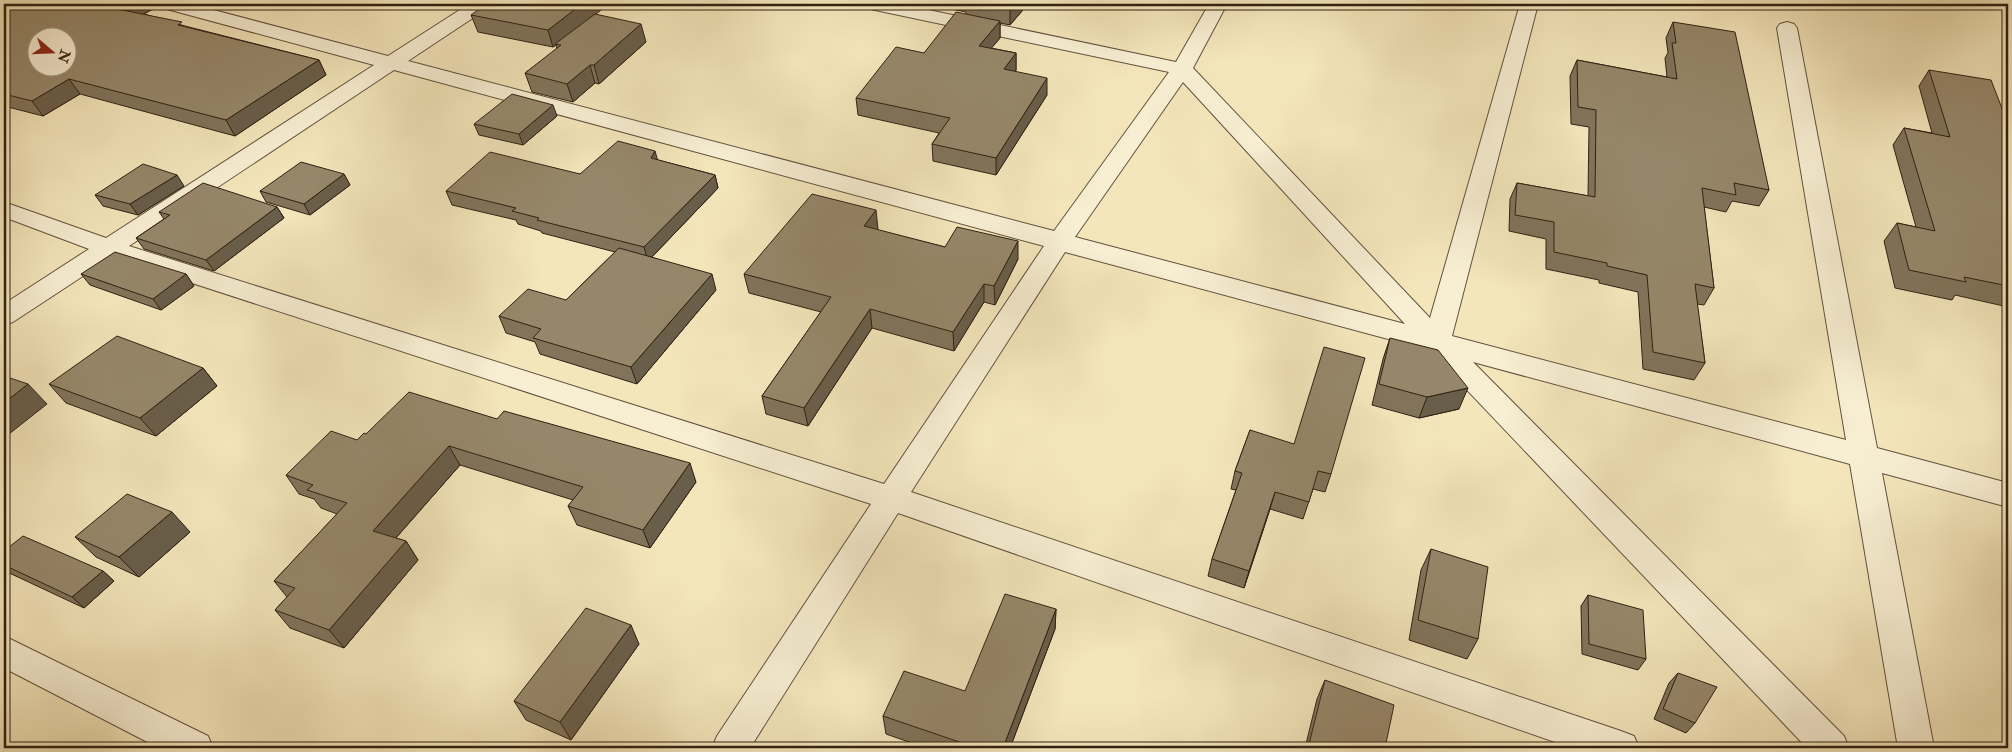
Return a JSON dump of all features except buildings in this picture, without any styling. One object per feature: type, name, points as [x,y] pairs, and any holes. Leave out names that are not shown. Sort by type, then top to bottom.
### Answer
[{"type":"street","points":[[170,4],[2008,495]]},
{"type":"street","points":[[4,316],[482,4]]},
{"type":"street","points":[[875,4],[1182,69],[1437,342],[1831,748]]},
{"type":"street","points":[[730,748],[1060,241],[1182,69],[1218,4]]},
{"type":"street","points":[[1437,342],[1529,4]]},
{"type":"street","points":[[1787,28],[1916,748]]},
{"type":"street","points":[[4,209],[109,248],[891,498],[1621,748]]},
{"type":"street","points":[[4,651],[195,748]]}]
